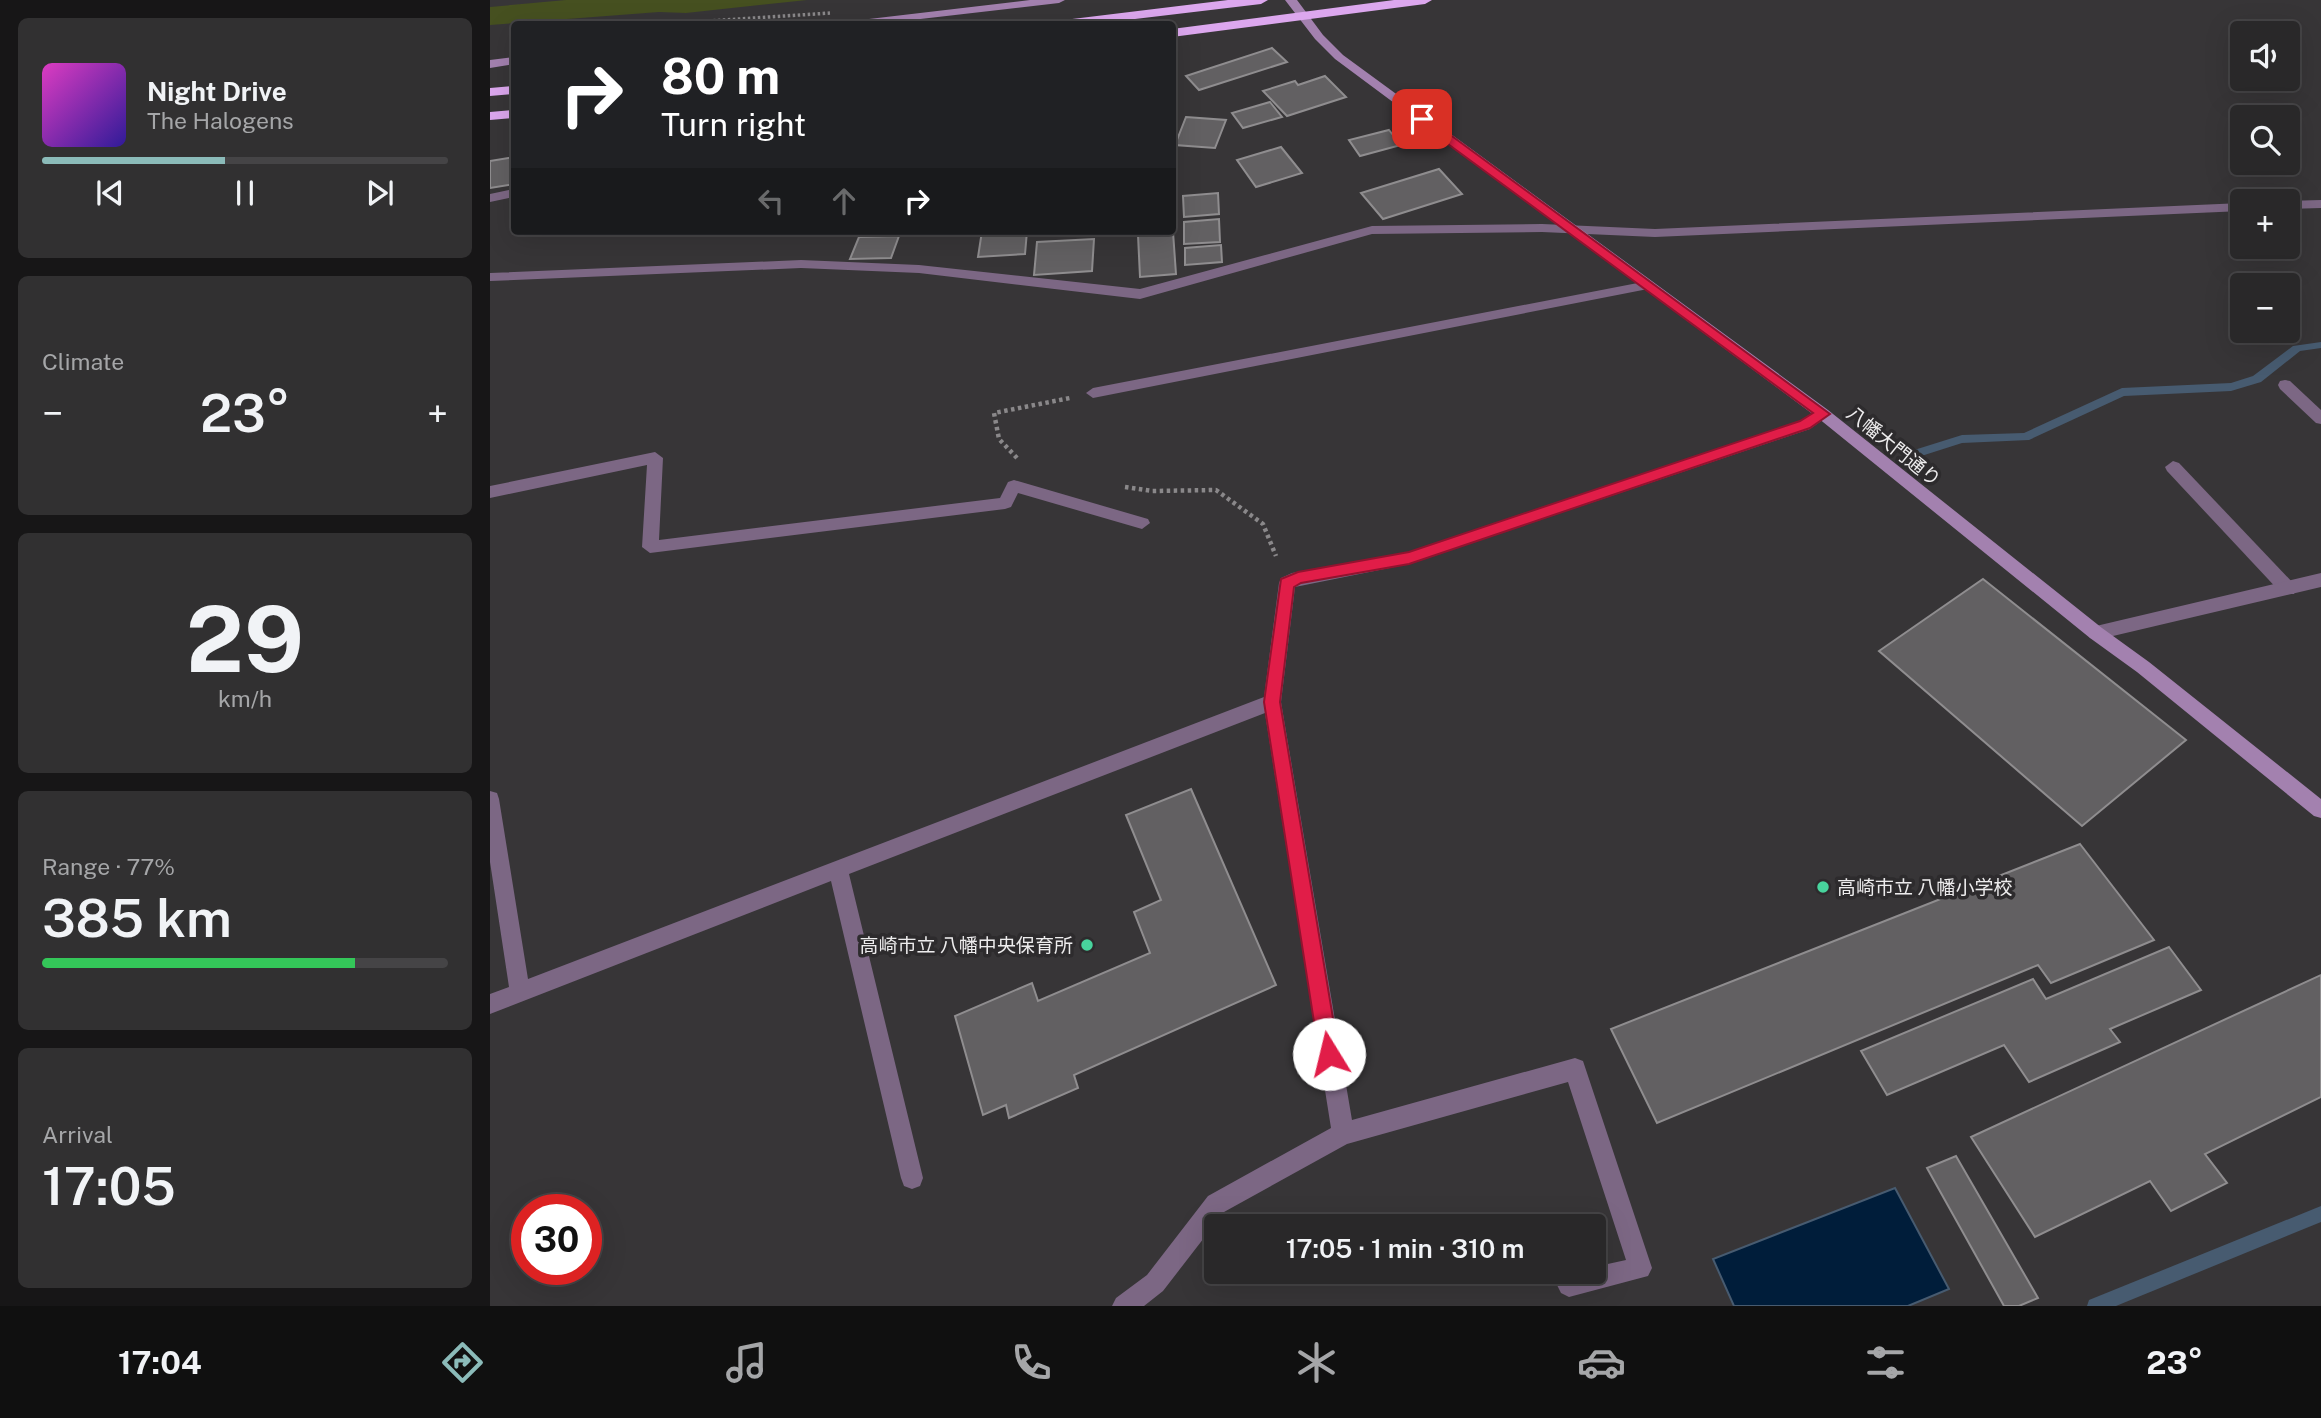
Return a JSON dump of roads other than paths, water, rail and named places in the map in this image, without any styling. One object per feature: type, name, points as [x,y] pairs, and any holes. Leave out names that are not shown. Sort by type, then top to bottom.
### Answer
[{"type":"highway","points":[[1089,21],[1261,0]]},
{"type":"highway","points":[[1176,32],[1425,0]]},
{"type":"highway","points":[[490,92],[511,90]]},
{"type":"highway","points":[[490,116],[511,114]]},
{"type":"street","points":[[878,21],[1059,0]]},
{"type":"street","name":"八幡大門通り","points":[[1291,0],[1306,16],[1319,37],[1339,57],[1824,414],[2095,634],[2143,667],[2321,810]]},
{"type":"street","points":[[490,64],[511,61]]},
{"type":"street","points":[[490,198],[511,194]]},
{"type":"street","points":[[2300,205],[2321,204]]},
{"type":"street","points":[[490,277],[802,264],[919,269],[1140,294],[1372,230],[1542,228],[1655,233],[2230,208]]},
{"type":"street","points":[[1093,393],[1648,285]]},
{"type":"street","points":[[2285,385],[2321,419]]},
{"type":"street","points":[[1343,1134],[1272,702],[1287,583],[1298,578],[1409,558],[1805,425],[1824,414]]},
{"type":"street","points":[[490,492],[655,458],[650,547],[1006,503],[1014,486],[1142,523]]},
{"type":"street","points":[[2173,467],[2288,589]]},
{"type":"street","points":[[2095,634],[2321,580]]},
{"type":"street","points":[[490,1004],[1272,702]]},
{"type":"street","points":[[490,799],[520,993]]},
{"type":"street","points":[[838,869],[912,1178]]},
{"type":"street","points":[[1124,1306],[1155,1283],[1216,1204],[1343,1134],[1575,1069],[1640,1268],[1569,1285]]},
{"type":"water","points":[[1895,1188],[1949,1289],[1908,1306],[1734,1306],[1713,1259]]},
{"type":"waterway","points":[[1915,454],[1962,439],[2025,437],[2122,392],[2231,387],[2257,379],[2297,348],[2321,345]]},
{"type":"waterway","points":[[2095,1306],[2321,1214]]},
{"type":"place","name":"高崎市立 八幡小学校","points":[[1823,887]]},
{"type":"place","name":"高崎市立 八幡中央保育所","points":[[1087,945]]}]
